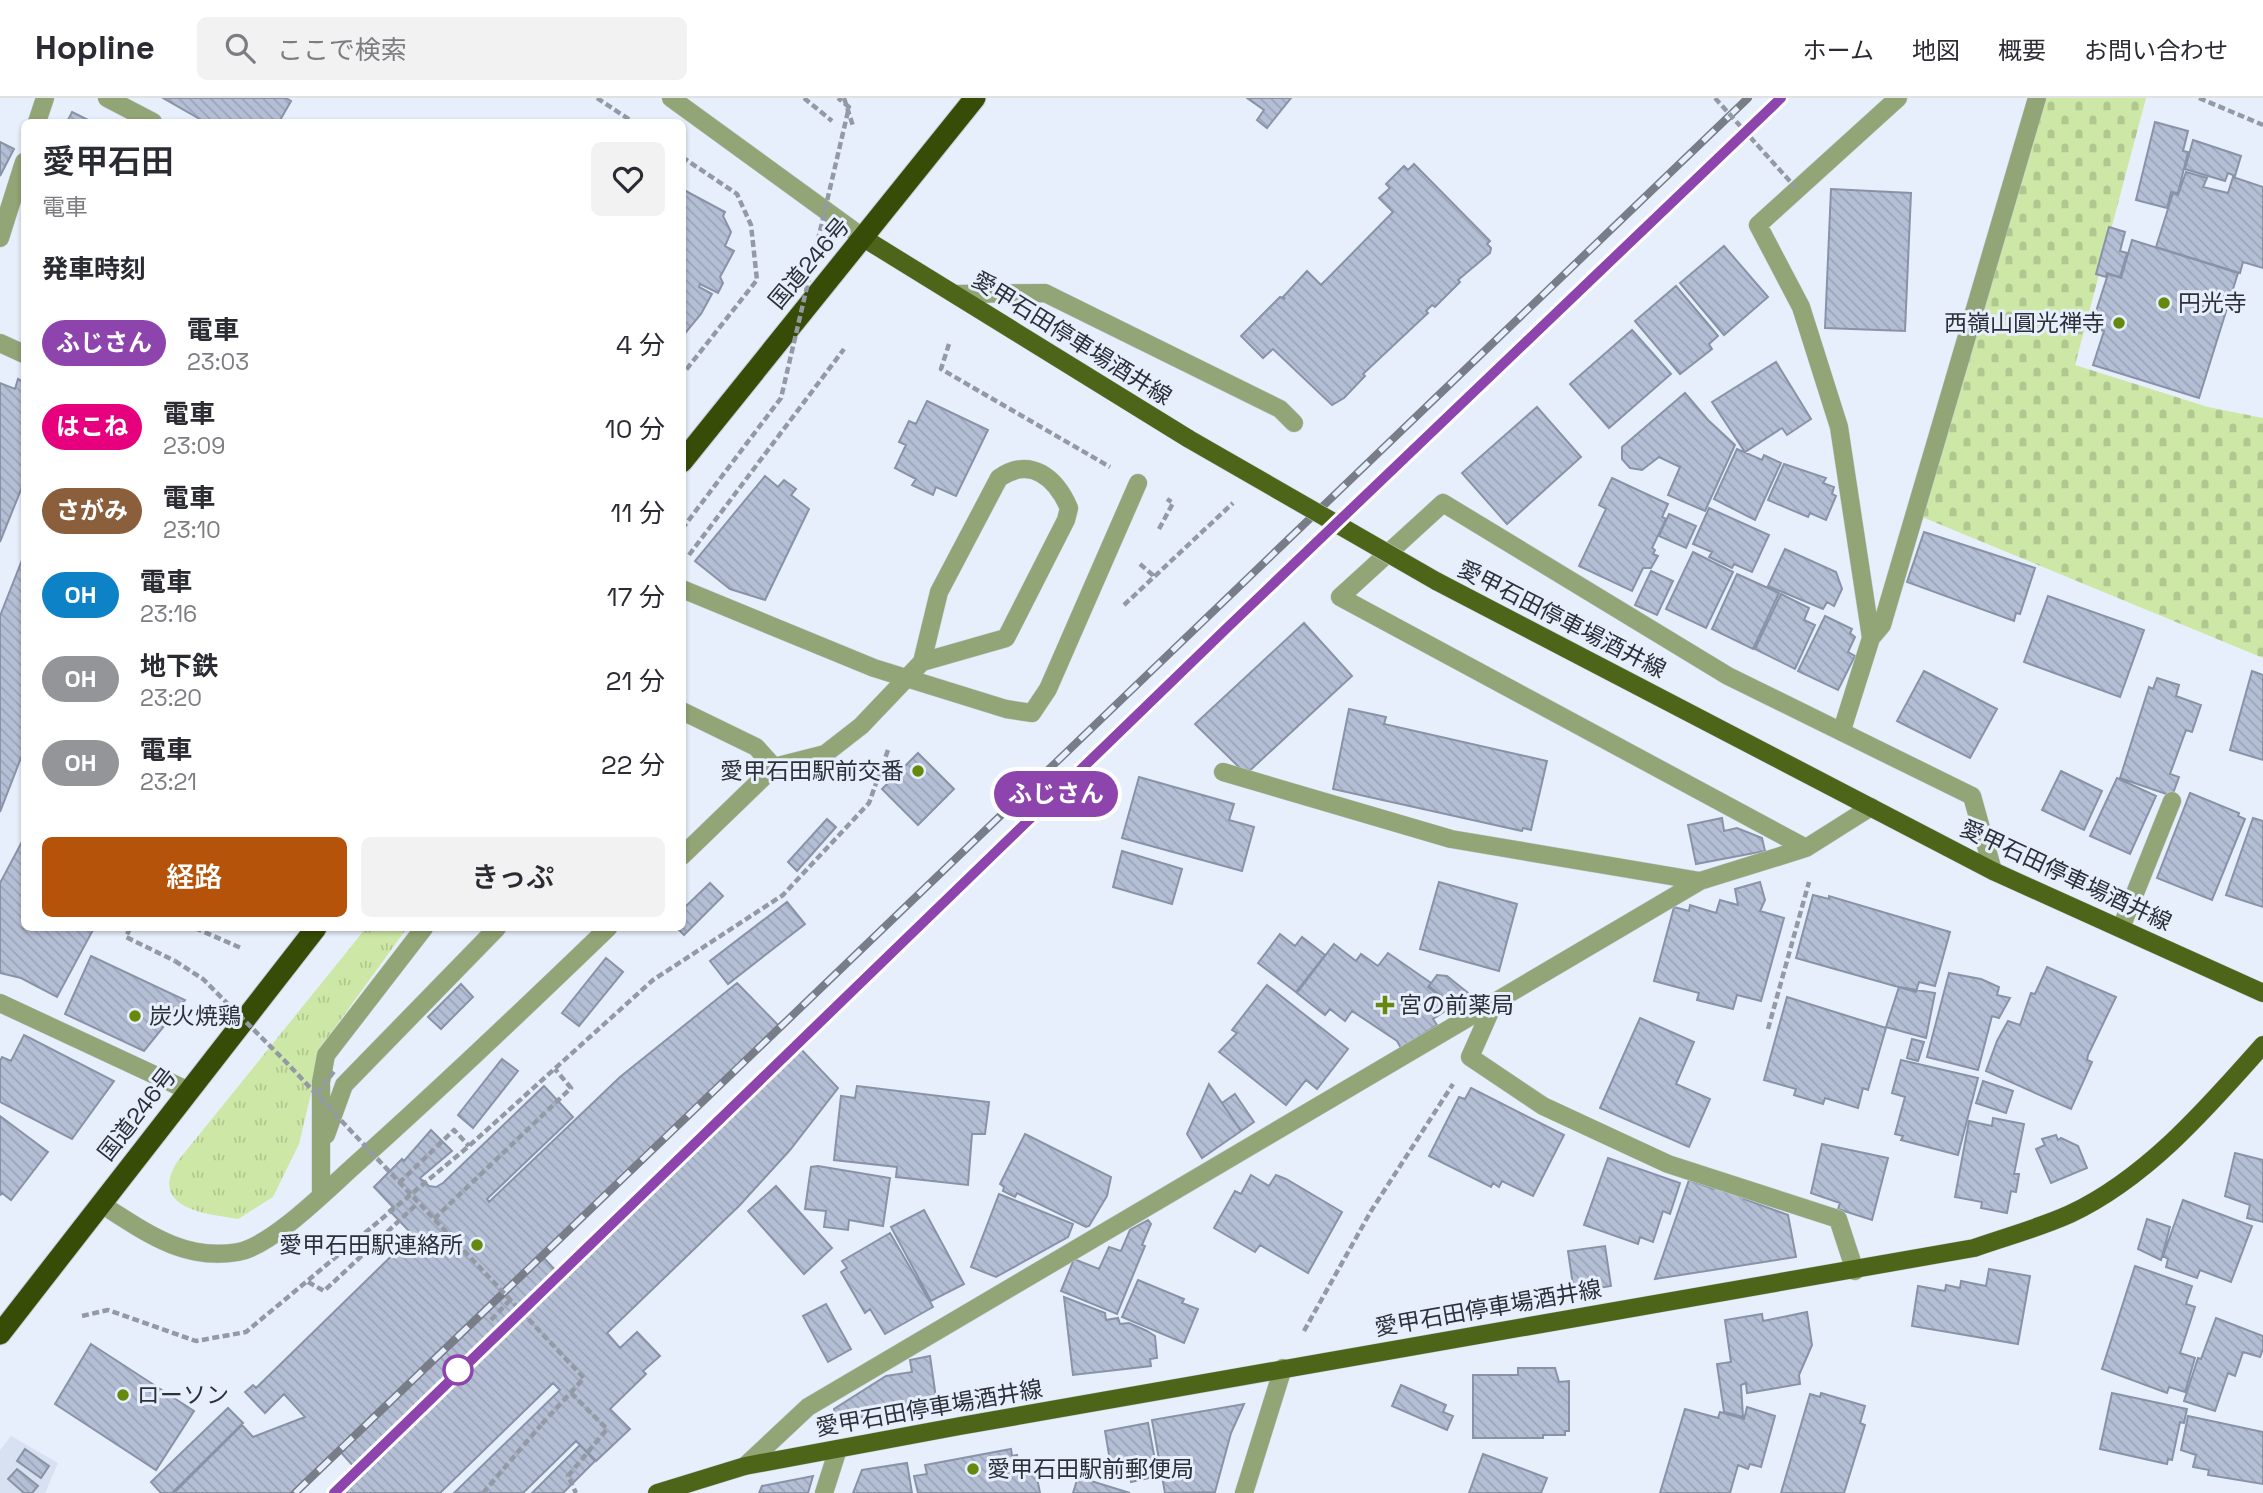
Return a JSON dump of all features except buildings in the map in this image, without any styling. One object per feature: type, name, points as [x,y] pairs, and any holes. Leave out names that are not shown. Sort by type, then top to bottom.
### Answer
[{"type":"highway","name":"国道246号","points":[[686,457],[975,98]]},
{"type":"highway","name":"国道246号","points":[[0,1334],[314,931]]},
{"type":"main road","name":"愛甲石田停車場酒井線","points":[[864,239],[1189,439],[1436,581],[1993,872],[2263,993]]},
{"type":"main road","name":"愛甲石田停車場酒井線","points":[[657,1493],[745,1466],[1283,1368],[1856,1271],[1974,1248],[2069,1214],[2105,1195],[2194,1123],[2263,1045]]},
{"type":"street","points":[[38,119],[45,98]]},
{"type":"street","points":[[107,98],[147,119]]},
{"type":"street","points":[[671,98],[864,239]]},
{"type":"street","points":[[1871,638],[1839,427],[1801,307],[1758,225],[1898,98]]},
{"type":"street","points":[[1842,730],[1871,638],[1882,625],[2037,98]]},
{"type":"street","points":[[0,238],[21,172]]},
{"type":"street","points":[[955,294],[1045,293],[1280,409],[1294,422]]},
{"type":"street","points":[[0,343],[21,353]]},
{"type":"street","points":[[686,852],[774,767],[824,754],[861,726],[922,662],[939,592],[999,478],[1010,471],[1023,469],[1034,471],[1055,482],[1069,508],[1066,520],[1006,638],[922,662]]},
{"type":"street","points":[[686,591],[874,668],[1006,709],[1032,713],[1048,690],[1138,483]]},
{"type":"street","points":[[1809,846],[1340,597],[1443,503],[1728,676],[1972,796],[1993,872]]},
{"type":"street","points":[[686,713],[756,747],[774,767]]},
{"type":"street","points":[[1223,772],[1451,839],[1700,881]]},
{"type":"street","points":[[2121,928],[2172,801]]},
{"type":"street","points":[[745,1466],[808,1407],[1700,881],[1809,846],[1871,807]]},
{"type":"street","points":[[321,1196],[321,1082],[326,1055],[422,931]]},
{"type":"street","points":[[323,1146],[344,1085],[494,931]]},
{"type":"street","points":[[101,1204],[156,1239],[185,1251],[211,1255],[239,1252],[260,1244],[321,1196],[462,1069],[605,931]]},
{"type":"street","points":[[0,1003],[189,1091]]},
{"type":"street","points":[[1493,1004],[1470,1057],[1543,1105],[1668,1164],[1838,1219],[1856,1271]]},
{"type":"street","points":[[1244,1493],[1283,1368]]},
{"type":"street","points":[[824,1493],[838,1450]]},
{"type":"path","points":[[597,98],[628,119]]},
{"type":"path","points":[[804,98],[832,121]]},
{"type":"path","points":[[686,524],[781,398],[849,107],[838,98]]},
{"type":"path","points":[[844,98],[853,126]]},
{"type":"path","points":[[1715,98],[1796,188]]},
{"type":"path","points":[[2199,98],[2263,124]]},
{"type":"path","points":[[686,160],[737,194],[751,225],[757,280],[686,370]]},
{"type":"path","points":[[949,344],[941,369],[1173,503],[1153,539]]},
{"type":"path","points":[[686,557],[844,349]]},
{"type":"path","points":[[1116,613],[1233,503]]},
{"type":"path","points":[[1146,551],[1139,564],[1155,577]]},
{"type":"path","points":[[1768,1029],[1815,862],[1809,846]]},
{"type":"path","points":[[129,931],[126,937],[176,961],[203,979],[317,1094],[584,1378],[483,1493]]},
{"type":"path","points":[[202,931],[241,948]]},
{"type":"path","points":[[1283,1368],[1371,1211],[1470,1057]]},
{"type":"path","points":[[434,1219],[571,1088],[555,1069]]},
{"type":"path","points":[[317,1094],[335,1070]]},
{"type":"path","points":[[399,1182],[454,1130],[470,1146]]},
{"type":"path","points":[[308,1282],[324,1291],[418,1203]]},
{"type":"path","points":[[491,1320],[510,1300]]},
{"type":"path","points":[[570,1392],[607,1429],[568,1476],[576,1493]]},
{"type":"shaded area","points":[[11,1436],[58,1463],[45,1493],[0,1493],[0,1450]]},
{"type":"green space","name":"西嶺山圓光禅寺","points":[[2043,98],[2146,98],[2075,365],[2208,407],[2263,418],[2263,658],[1922,517]]},
{"type":"green space","points":[[364,931],[405,931],[323,1044],[299,1144],[273,1197],[238,1219],[197,1211],[175,1199],[170,1190],[170,1178],[177,1162]]},
{"type":"railway","points":[[295,1493],[1748,98]]},
{"type":"railway","points":[[334,1493],[1268,588],[1781,98]]},
{"type":"train","name":"ふじさん","points":[[334,1493],[1229,626],[1781,98]]},
{"type":"place","name":"円光寺","points":[[2164,303]]},
{"type":"place","name":"西嶺山圓光禅寺","points":[[2119,323]]},
{"type":"place","name":"愛甲石田駅前交番","points":[[918,771]]},
{"type":"place","name":"宮の前薬局","points":[[1385,1005]]},
{"type":"place","name":"炭火焼鶏","points":[[135,1016]]},
{"type":"place","name":"愛甲石田駅連絡所","points":[[477,1245]]},
{"type":"place","name":"ローソン","points":[[123,1395]]},
{"type":"place","name":"愛甲石田駅前郵便局","points":[[973,1469]]}]
